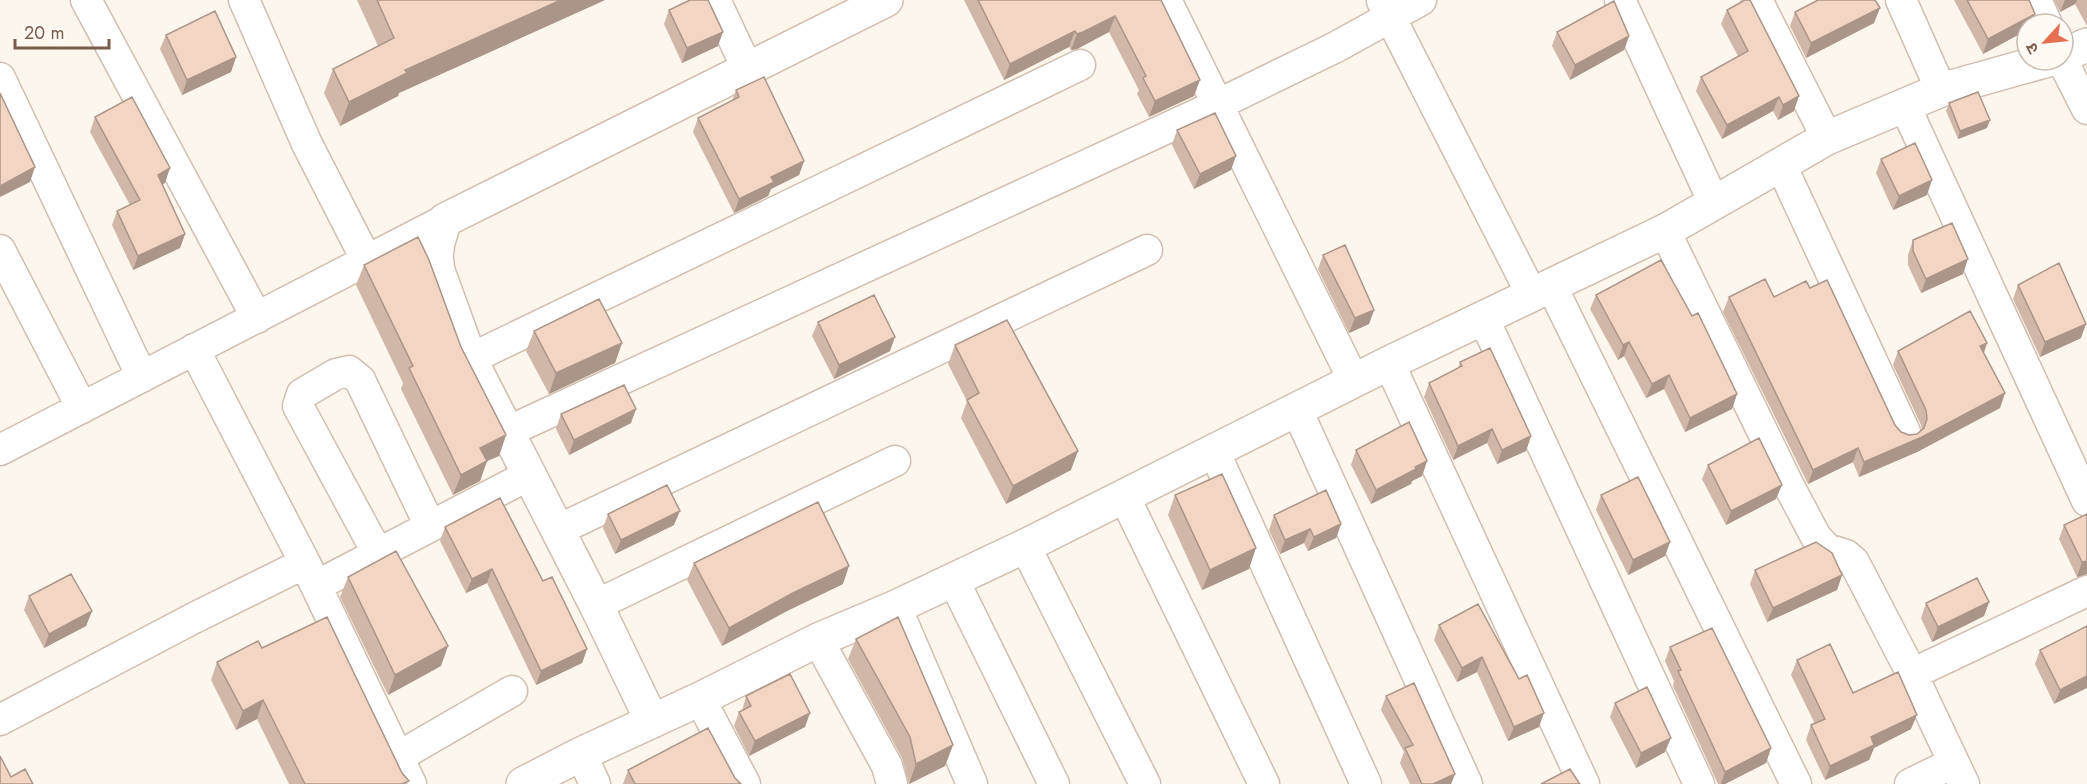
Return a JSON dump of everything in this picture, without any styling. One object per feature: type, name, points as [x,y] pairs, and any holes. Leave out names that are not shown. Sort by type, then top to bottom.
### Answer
[{"type":"street","points":[[86,0],[257,318]]},
{"type":"street","points":[[244,0],[307,144],[366,259]]},
{"type":"street","points":[[715,0],[747,68]]},
{"type":"street","points":[[0,450],[257,318],[366,259],[886,0]]},
{"type":"street","points":[[1166,0],[1354,381]]},
{"type":"street","points":[[507,432],[1217,105],[1386,9],[1421,0]]},
{"type":"street","points":[[1620,0],[1714,203]]},
{"type":"street","points":[[1757,0],[1827,138]]},
{"type":"street","points":[[1900,0],[1941,90]]},
{"type":"street","points":[[1386,9],[1542,290],[1796,784]]},
{"type":"street","points":[[470,359],[1080,65]]},
{"type":"street","points":[[523,784],[818,640],[954,581],[1389,363],[1665,231],[1827,138],[1941,90],[2015,69]]},
{"type":"street","points":[[2068,72],[2087,109]]},
{"type":"street","points":[[0,78],[142,377]]},
{"type":"street","points":[[1904,104],[2087,501]]},
{"type":"street","points":[[1781,165],[1905,432]]},
{"type":"street","points":[[445,220],[436,256],[438,271],[470,359],[596,605],[652,721]]},
{"type":"street","points":[[1665,231],[1816,537],[1827,549],[1846,555],[1854,562],[1912,674],[1958,773],[1910,784]]},
{"type":"street","points":[[0,250],[82,408]]},
{"type":"street","points":[[558,530],[1147,250]]},
{"type":"street","points":[[1483,317],[1699,784]]},
{"type":"street","points":[[194,350],[310,574],[411,784]]},
{"type":"street","points":[[1389,363],[1584,784]]},
{"type":"street","points":[[378,554],[298,406],[302,394],[336,374],[349,371],[360,380],[430,526]]},
{"type":"street","points":[[1297,410],[1467,784]]},
{"type":"street","points":[[1214,451],[1366,784]]},
{"type":"street","points":[[596,605],[895,461]]},
{"type":"street","points":[[0,720],[194,618],[310,574],[378,554],[530,475]]},
{"type":"street","points":[[1124,496],[1264,784]]},
{"type":"street","points":[[1025,546],[1145,784]]},
{"type":"street","points":[[954,581],[1054,784]]},
{"type":"street","points":[[1912,674],[2087,591]]},
{"type":"street","points":[[896,607],[972,784]]},
{"type":"street","points":[[818,640],[886,766],[892,784]]},
{"type":"street","points":[[398,757],[512,691]]},
{"type":"street","points":[[700,699],[745,784]]},
{"type":"street","points":[[581,754],[595,784]]},
{"type":"building","points":[[377,0],[561,0],[405,70],[407,73],[349,102],[333,69],[394,38]]},
{"type":"building","points":[[690,0],[708,0],[723,32],[687,48],[669,10]]},
{"type":"building","points":[[978,0],[1161,0],[1200,80],[1155,101],[1143,78],[1146,76],[1115,16],[1083,32],[1077,34],[1075,31],[1010,64]]},
{"type":"building","points":[[1745,0],[1750,0],[1799,96],[1783,105],[1779,97],[1727,125],[1701,77],[1748,51],[1727,10]]},
{"type":"building","points":[[1818,0],[1875,0],[1880,8],[1811,43],[1795,12]]},
{"type":"building","points":[[1967,0],[2029,0],[2034,12],[2015,12],[2015,25],[1988,39]]},
{"type":"building","points":[[1614,1],[1629,36],[1575,65],[1557,32]]},
{"type":"building","points":[[215,11],[236,57],[187,80],[166,35]]},
{"type":"building","points":[[764,77],[804,161],[771,177],[774,182],[739,199],[698,118],[739,97],[736,90]]},
{"type":"building","points":[[1978,92],[1990,120],[1960,131],[1949,103]]},
{"type":"building","points":[[0,93],[35,167],[0,186]]},
{"type":"building","points":[[132,97],[170,168],[158,175],[185,234],[138,256],[117,211],[140,200],[95,117]]},
{"type":"building","points":[[1215,113],[1236,156],[1200,174],[1177,130]]},
{"type":"building","points":[[1915,143],[1932,180],[1899,196],[1881,159]]},
{"type":"building","points":[[1952,223],[1968,259],[1926,279],[1913,251],[1913,240]]},
{"type":"building","points":[[418,237],[429,260],[461,347],[506,435],[480,448],[487,461],[461,475],[409,368],[413,366],[364,265]]},
{"type":"building","points":[[1345,245],[1374,310],[1355,318],[1323,255]]},
{"type":"building","points":[[1661,260],[1692,316],[1698,313],[1737,394],[1690,418],[1669,375],[1652,384],[1629,342],[1623,345],[1596,295]]},
{"type":"building","points":[[2059,263],[2086,324],[2045,342],[2018,285]]},
{"type":"building","points":[[1765,279],[1774,297],[1806,281],[1810,288],[1827,280],[1895,425],[1901,432],[1909,435],[1917,434],[1924,428],[1927,419],[1926,410],[1898,351],[1970,311],[1987,343],[1980,346],[2005,393],[1922,437],[1864,462],[1858,448],[1813,470],[1729,297]]},
{"type":"building","points":[[874,295],[895,337],[839,365],[818,322]]},
{"type":"building","points":[[599,299],[622,343],[556,373],[534,331]]},
{"type":"building","points":[[1007,320],[1078,451],[1013,486],[967,400],[979,393],[955,345]]},
{"type":"building","points":[[1490,348],[1531,436],[1502,450],[1492,429],[1458,446],[1429,383],[1462,366],[1460,362]]},
{"type":"building","points":[[624,385],[636,409],[574,440],[561,414]]},
{"type":"building","points":[[1409,422],[1427,461],[1376,490],[1356,450]]},
{"type":"building","points":[[1759,438],[1782,485],[1731,511],[1708,465]]},
{"type":"building","points":[[1222,474],[1256,548],[1210,570],[1175,495]]},
{"type":"building","points":[[1638,477],[1670,542],[1633,560],[1601,495]]},
{"type":"building","points":[[667,485],[680,511],[621,540],[608,514]]},
{"type":"building","points":[[1326,490],[1341,524],[1314,537],[1310,529],[1285,540],[1274,515]]},
{"type":"building","points":[[500,498],[543,581],[552,577],[587,649],[541,671],[492,569],[472,579],[445,527]]},
{"type":"building","points":[[818,502],[849,566],[729,628],[694,563]]},
{"type":"building","points":[[2087,514],[2087,561],[2082,562],[2064,525]]},
{"type":"building","points":[[1816,542],[1832,553],[1842,575],[1773,608],[1755,570]]},
{"type":"building","points":[[396,551],[448,646],[395,675],[348,577]]},
{"type":"building","points":[[71,574],[92,611],[49,634],[29,596]]},
{"type":"building","points":[[1977,578],[1989,602],[1938,627],[1926,603]]},
{"type":"building","points":[[1478,604],[1519,679],[1527,675],[1544,713],[1514,727],[1482,657],[1462,668],[1439,625]]},
{"type":"building","points":[[327,617],[402,773],[409,781],[402,784],[305,784],[263,700],[243,711],[217,662],[258,641],[262,648]]},
{"type":"building","points":[[898,617],[953,745],[916,764],[910,737],[856,639]]},
{"type":"building","points":[[2087,626],[2087,676],[2060,690],[2040,650]]},
{"type":"building","points":[[1712,628],[1771,748],[1725,772],[1678,671],[1681,670],[1670,647]]},
{"type":"building","points":[[1830,644],[1853,693],[1898,672],[1917,715],[1871,737],[1874,745],[1830,766],[1811,725],[1825,719],[1797,660]]},
{"type":"building","points":[[790,674],[810,713],[755,741],[739,712],[751,706],[746,696]]},
{"type":"building","points":[[1414,683],[1455,774],[1433,784],[1422,784],[1405,748],[1413,745],[1386,696]]},
{"type":"building","points":[[1647,687],[1671,738],[1641,753],[1615,703]]},
{"type":"building","points":[[708,728],[735,778],[741,784],[635,784],[628,770]]},
{"type":"building","points":[[0,756],[11,777],[25,769],[33,784],[0,784]]},
{"type":"building","points":[[1570,769],[1580,784],[1541,784]]}]
